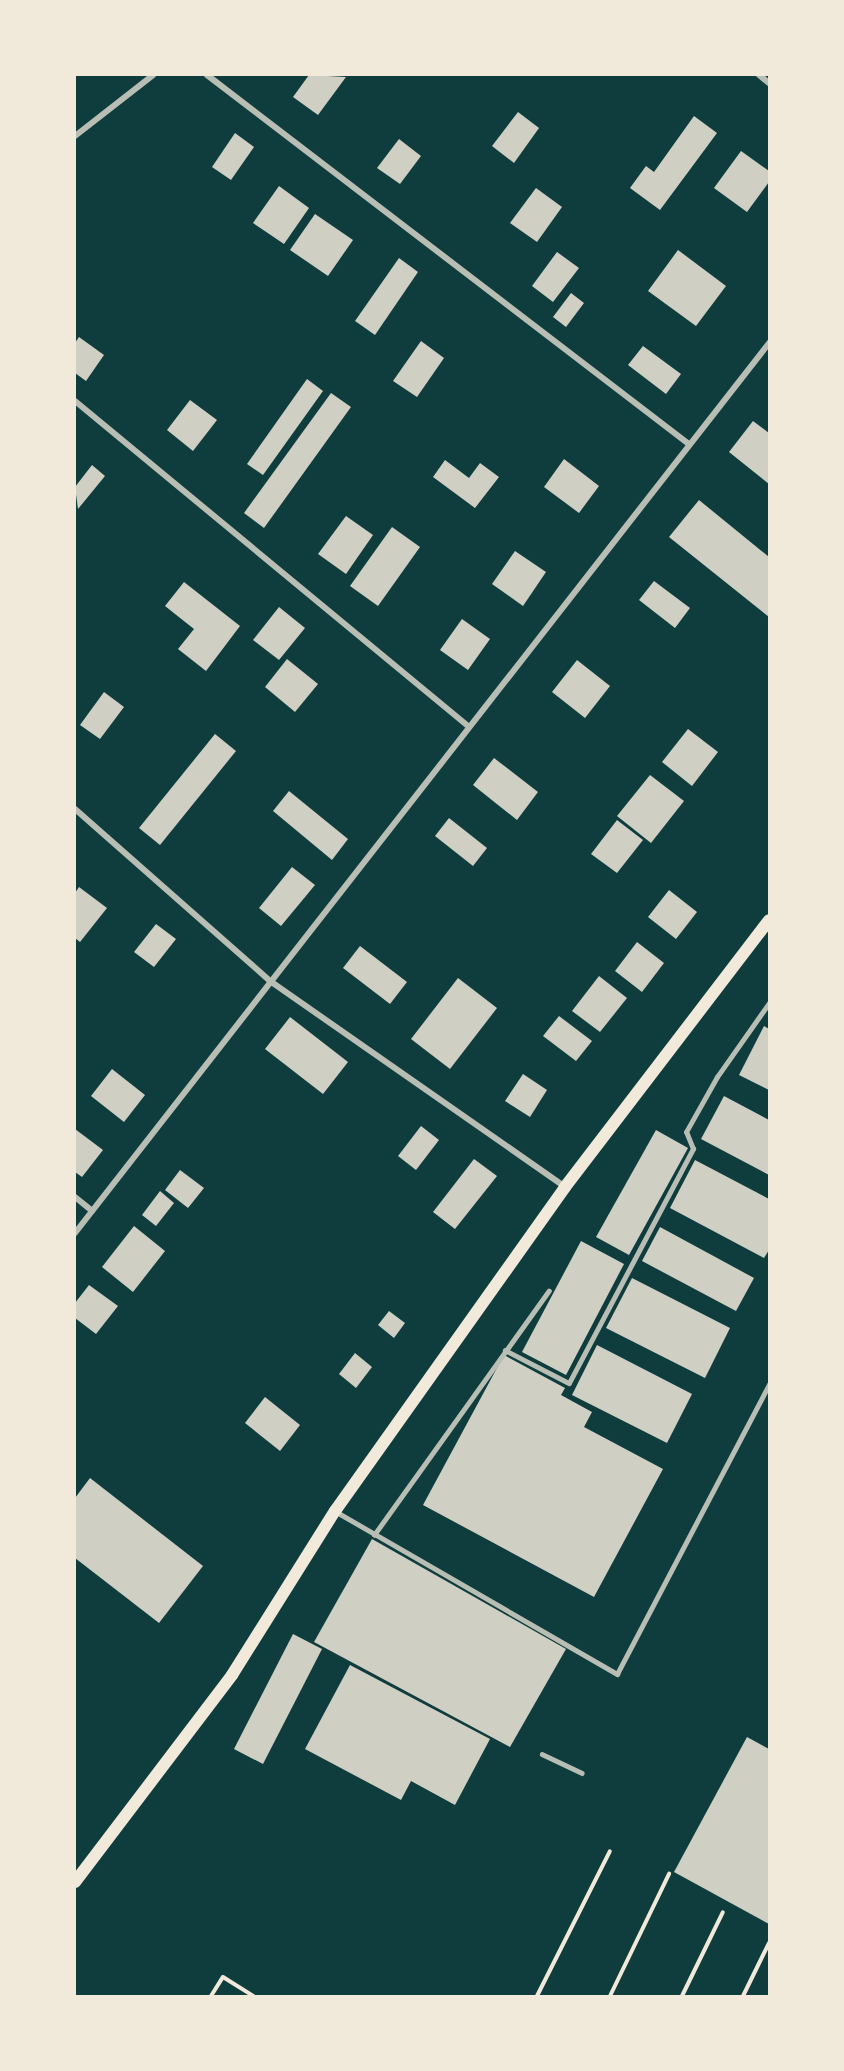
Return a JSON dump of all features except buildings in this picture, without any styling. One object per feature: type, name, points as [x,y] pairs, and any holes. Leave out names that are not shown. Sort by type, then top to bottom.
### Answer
[{"type":"main road","points":[[76,1877],[232,1675],[335,1511],[566,1187],[769,920]]},
{"type":"street","points":[[75,136],[153,75]]},
{"type":"street","points":[[207,75],[689,444]]},
{"type":"street","points":[[759,75],[769,83]]},
{"type":"street","points":[[75,1233],[468,726],[769,343]]},
{"type":"street","points":[[75,401],[468,726]]},
{"type":"street","points":[[75,809],[270,981],[566,1187]]},
{"type":"street","points":[[75,1197],[92,1211]]},
{"type":"lane","points":[[506,1350],[569,1383],[693,1149],[686,1132],[717,1077],[769,1003]]},
{"type":"lane","points":[[374,1535],[549,1292]]},
{"type":"lane","points":[[335,1511],[616,1674],[769,1384]]},
{"type":"lane","points":[[542,1754],[582,1773]]},
{"type":"path","points":[[537,1996],[610,1851]]},
{"type":"path","points":[[610,1996],[669,1874]]},
{"type":"path","points":[[682,1996],[723,1912]]},
{"type":"path","points":[[743,1996],[769,1943]]},
{"type":"path","points":[[211,1996],[223,1977],[254,1996]]}]
